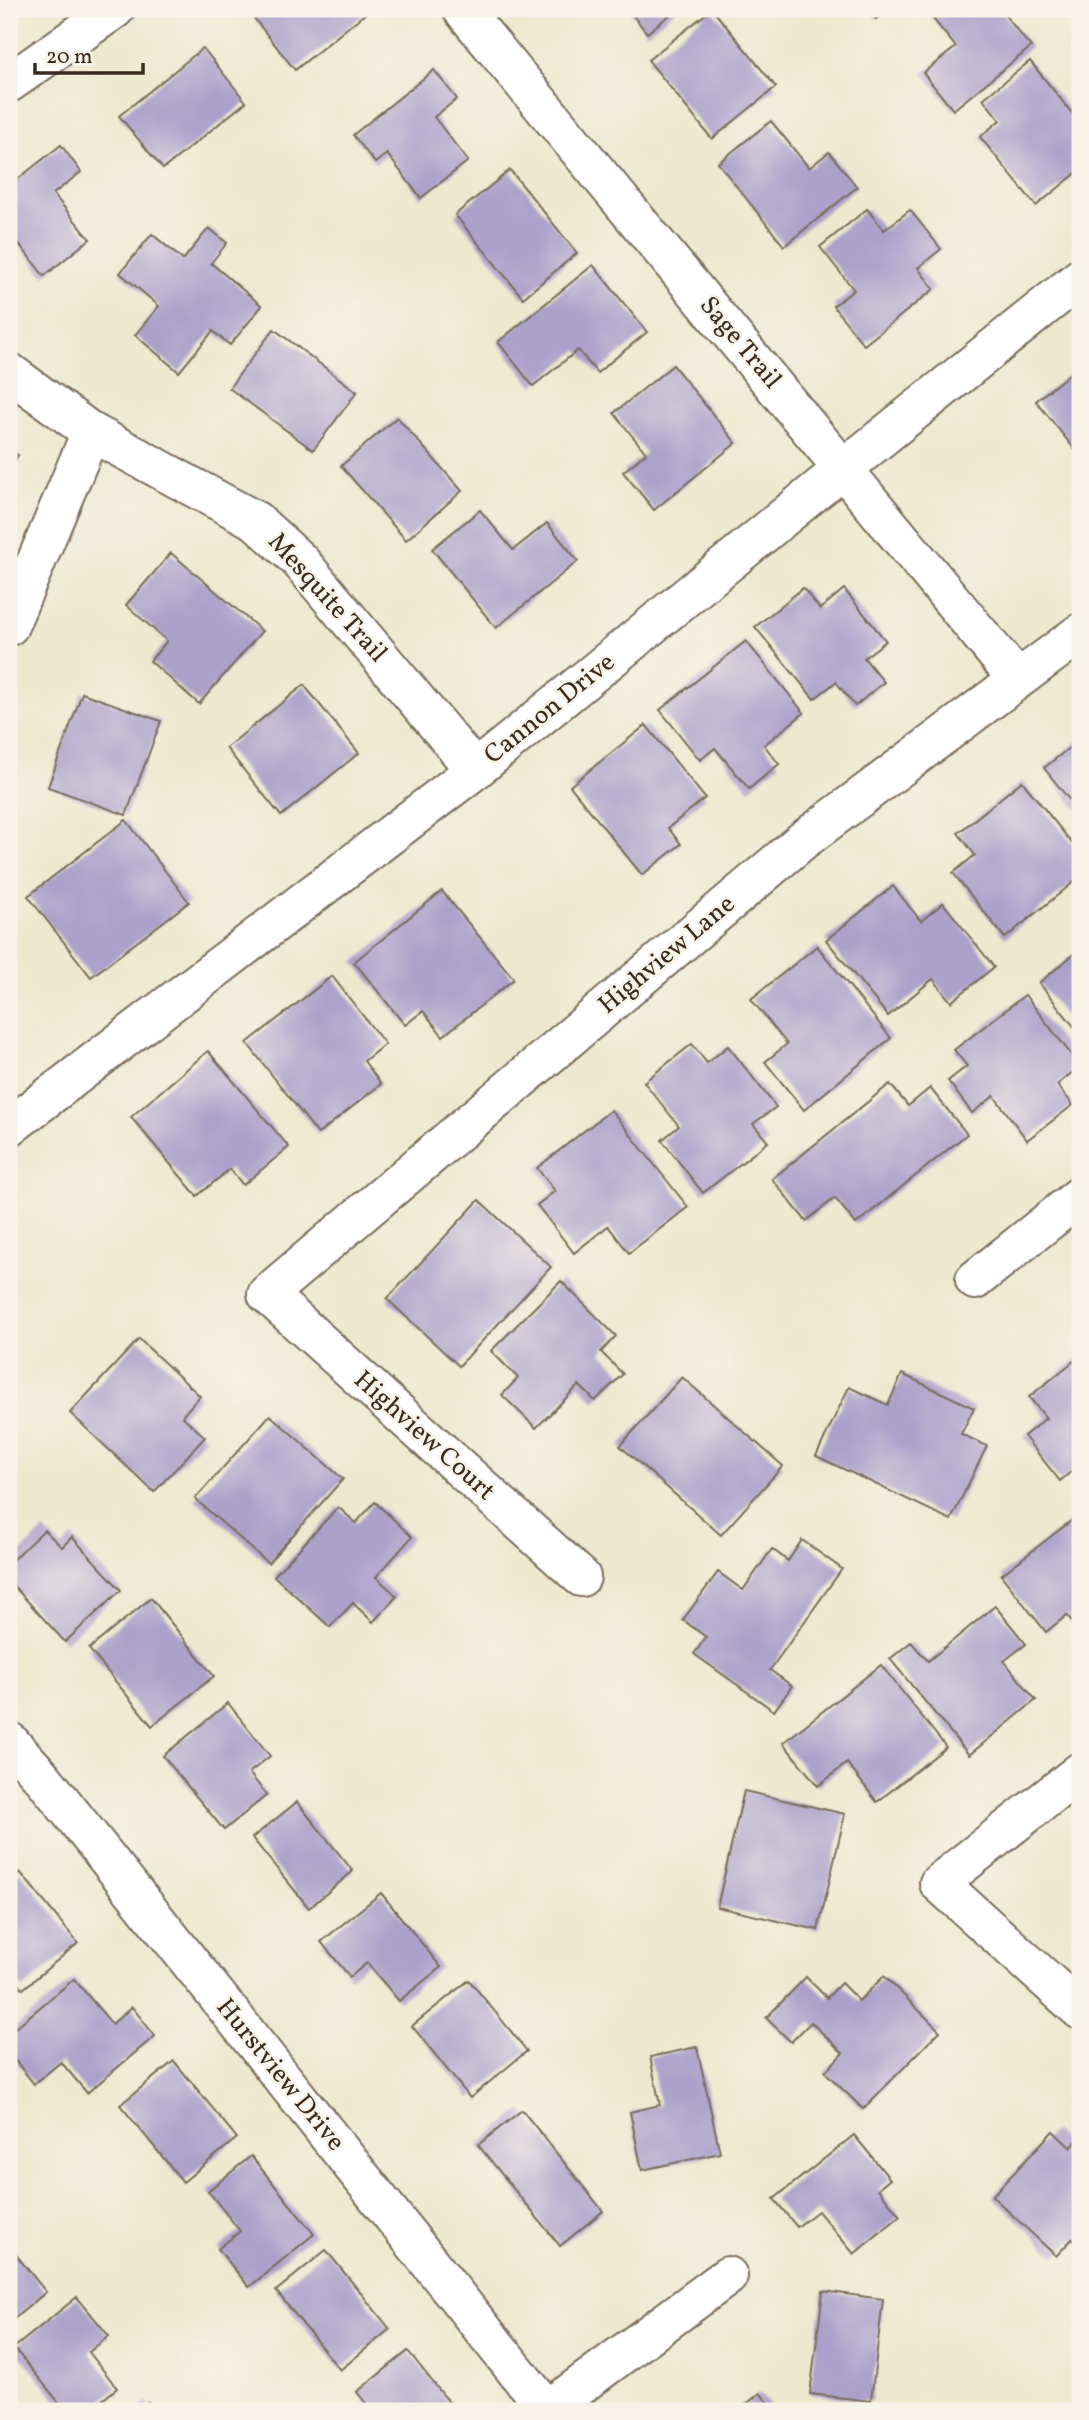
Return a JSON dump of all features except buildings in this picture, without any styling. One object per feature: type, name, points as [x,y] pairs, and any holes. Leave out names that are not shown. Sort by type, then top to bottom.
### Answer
[{"type":"street","points":[[9,83],[116,9]]},
{"type":"street","name":"Sage Trail","points":[[462,9],[1017,679]]},
{"type":"street","name":"Cannon Drive","points":[[9,1127],[475,770],[1080,278]]},
{"type":"street","name":"Mesquite Trail","points":[[9,372],[91,432],[256,521],[299,560],[475,770]]},
{"type":"street","points":[[9,626],[91,432]]},
{"type":"street","name":"Highview Lane","points":[[267,1294],[803,841],[1080,633]]},
{"type":"street","points":[[975,1280],[1080,1196]]},
{"type":"street","name":"Highview Court","points":[[267,1294],[581,1577]]},
{"type":"street","name":"Hurstview Drive","points":[[9,1741],[51,1789],[548,2411]]},
{"type":"street","points":[[1080,1772],[939,1883],[1080,2010]]},
{"type":"street","points":[[548,2411],[728,2276]]}]
